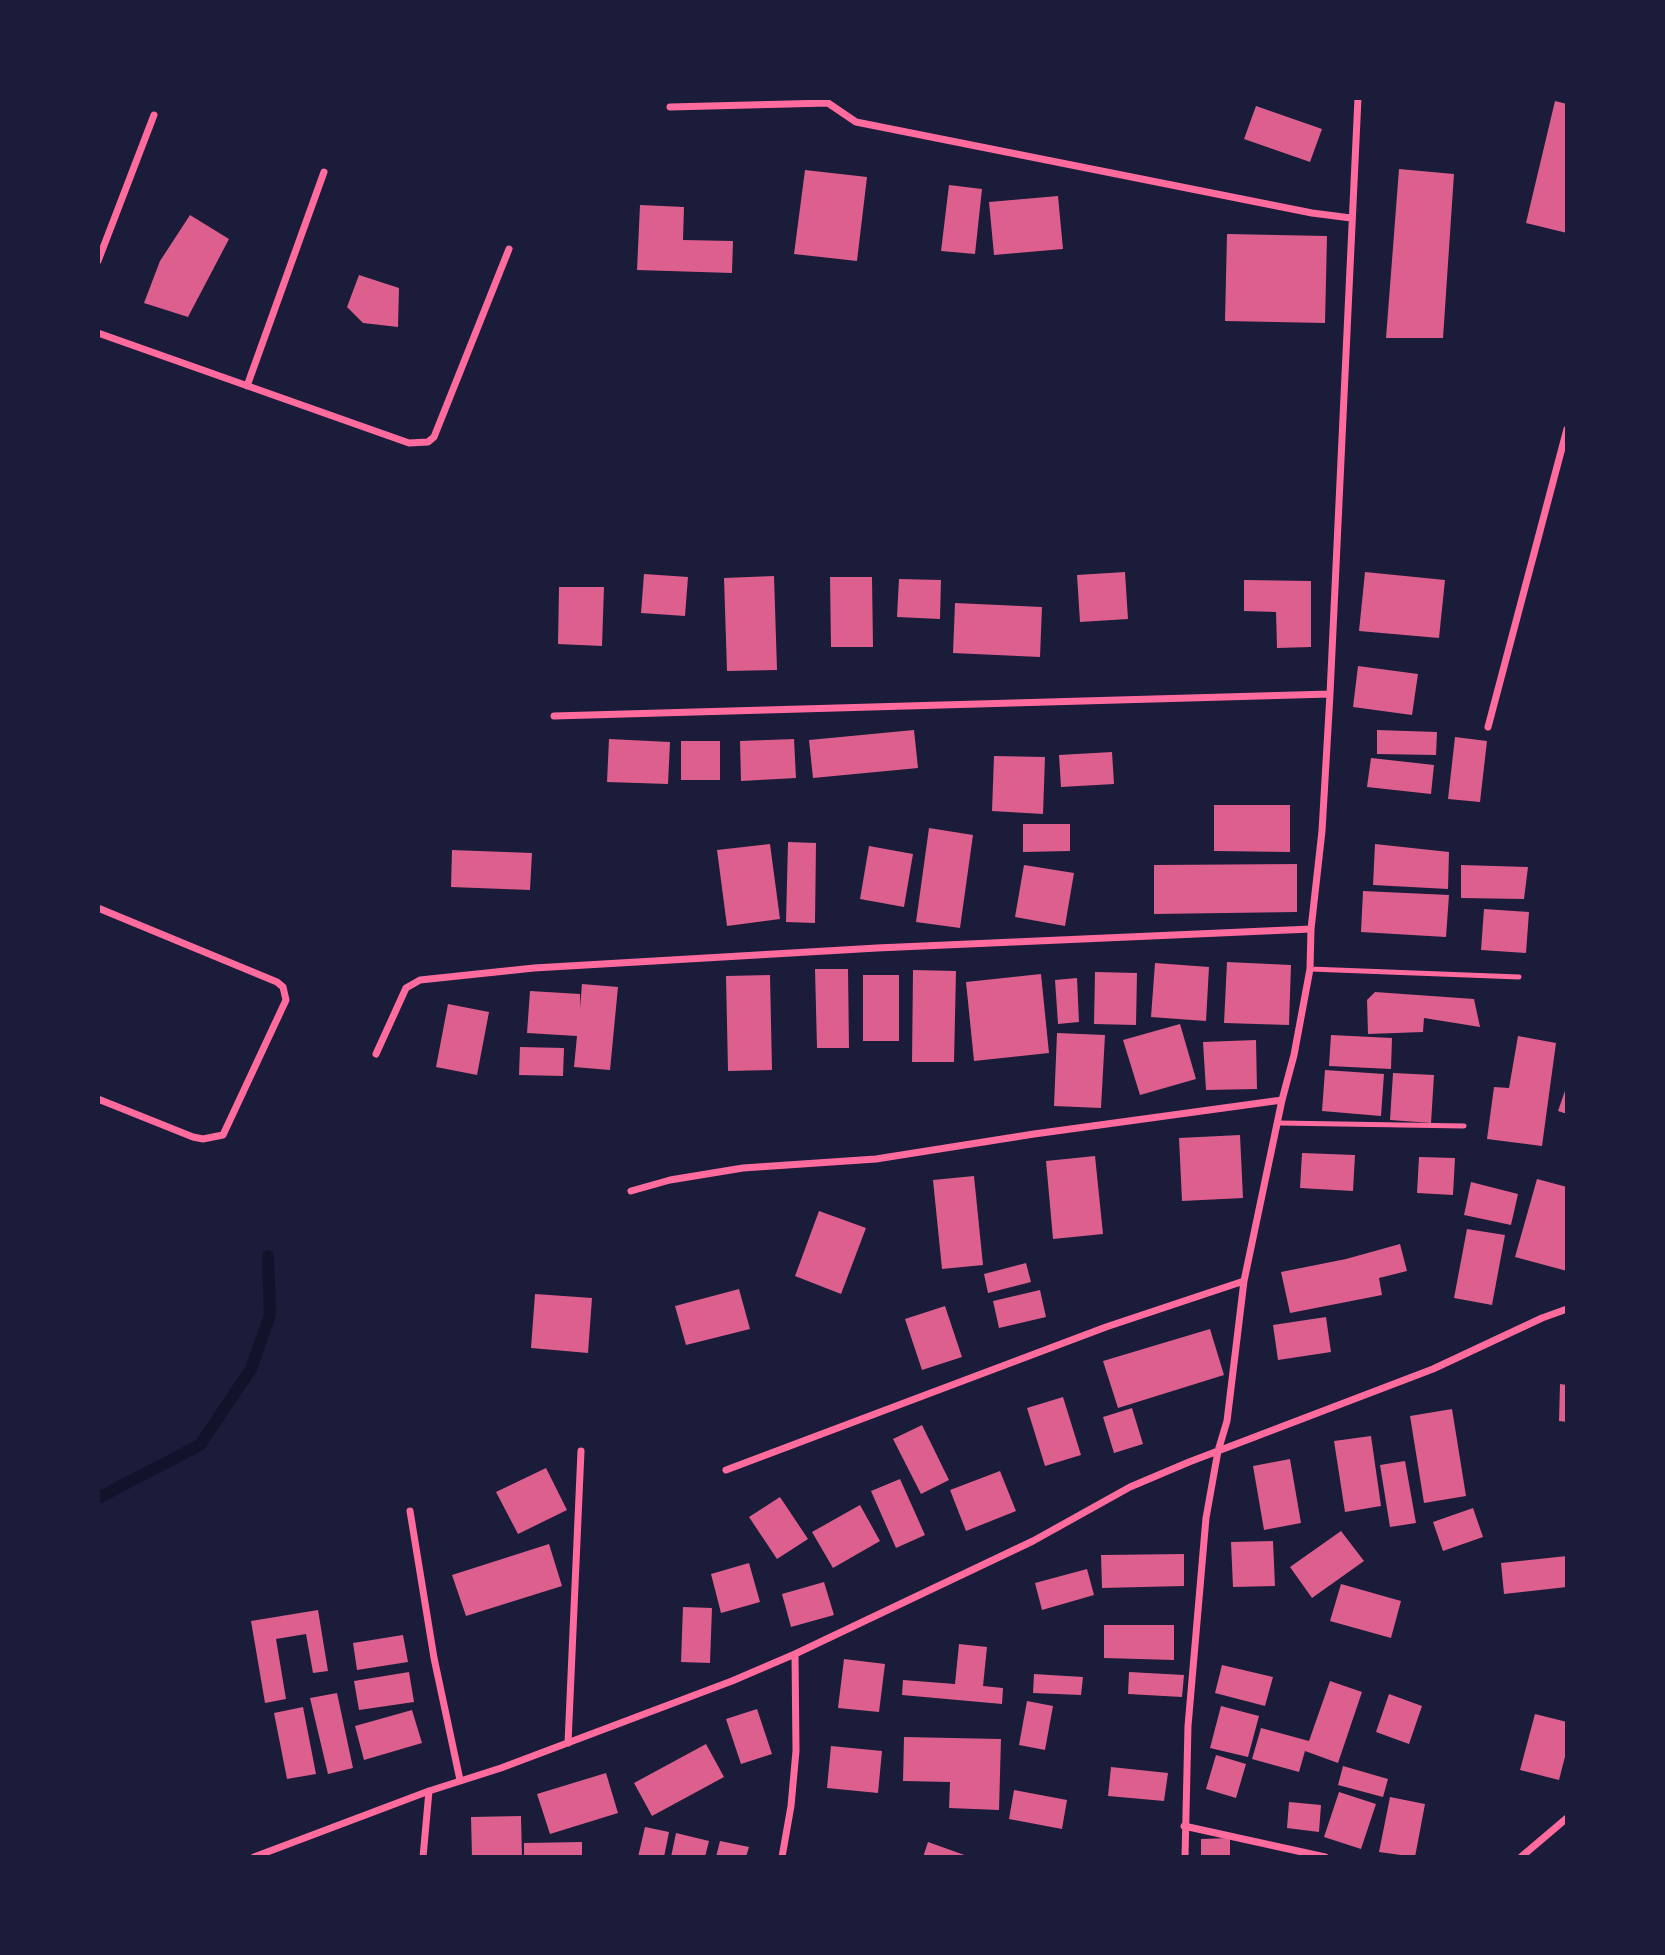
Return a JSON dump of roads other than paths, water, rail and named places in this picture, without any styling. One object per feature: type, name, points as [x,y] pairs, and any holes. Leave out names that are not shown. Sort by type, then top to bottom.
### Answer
[{"type":"street","points":[[1185,1857],[1184,1826],[1193,1645],[1206,1518],[1218,1451],[1227,1421],[1244,1281],[1294,1055],[1310,969],[1330,694],[1358,98]]},
{"type":"street","points":[[670,107],[826,101],[856,122],[1312,213],[1351,218]]},
{"type":"street","points":[[98,261],[154,115]]},
{"type":"street","points":[[247,386],[324,172]]},
{"type":"street","points":[[98,332],[409,443],[428,442],[434,437],[509,249]]},
{"type":"street","points":[[1488,727],[1567,429]]},
{"type":"street","points":[[554,716],[1330,694]]},
{"type":"street","points":[[98,908],[277,982],[283,987],[286,1000],[223,1135],[203,1139],[98,1099]]},
{"type":"street","points":[[376,1054],[406,988],[420,980],[534,968],[877,948],[1311,929]]},
{"type":"street","points":[[631,1191],[670,1180],[743,1168],[876,1159],[1282,1100]]},
{"type":"street","points":[[726,1470],[1106,1327],[1244,1281]]},
{"type":"street","points":[[254,1857],[732,1681],[796,1654],[1033,1541],[1130,1487],[1433,1369],[1567,1309]]},
{"type":"street","points":[[568,1743],[575,1636],[581,1451]]},
{"type":"street","points":[[410,1511],[434,1658],[460,1780]]},
{"type":"street","points":[[782,1857],[792,1806],[796,1751],[796,1654]]},
{"type":"street","points":[[423,1857],[429,1791]]},
{"type":"street","points":[[1521,1857],[1567,1818]]},
{"type":"street","points":[[1184,1826],[1325,1857]]},
{"type":"lane","points":[[1310,969],[1519,977]]},
{"type":"lane","points":[[1279,1123],[1464,1126]]},
{"type":"waterway","points":[[98,1498],[200,1445],[251,1369],[270,1315],[268,1256]]}]
